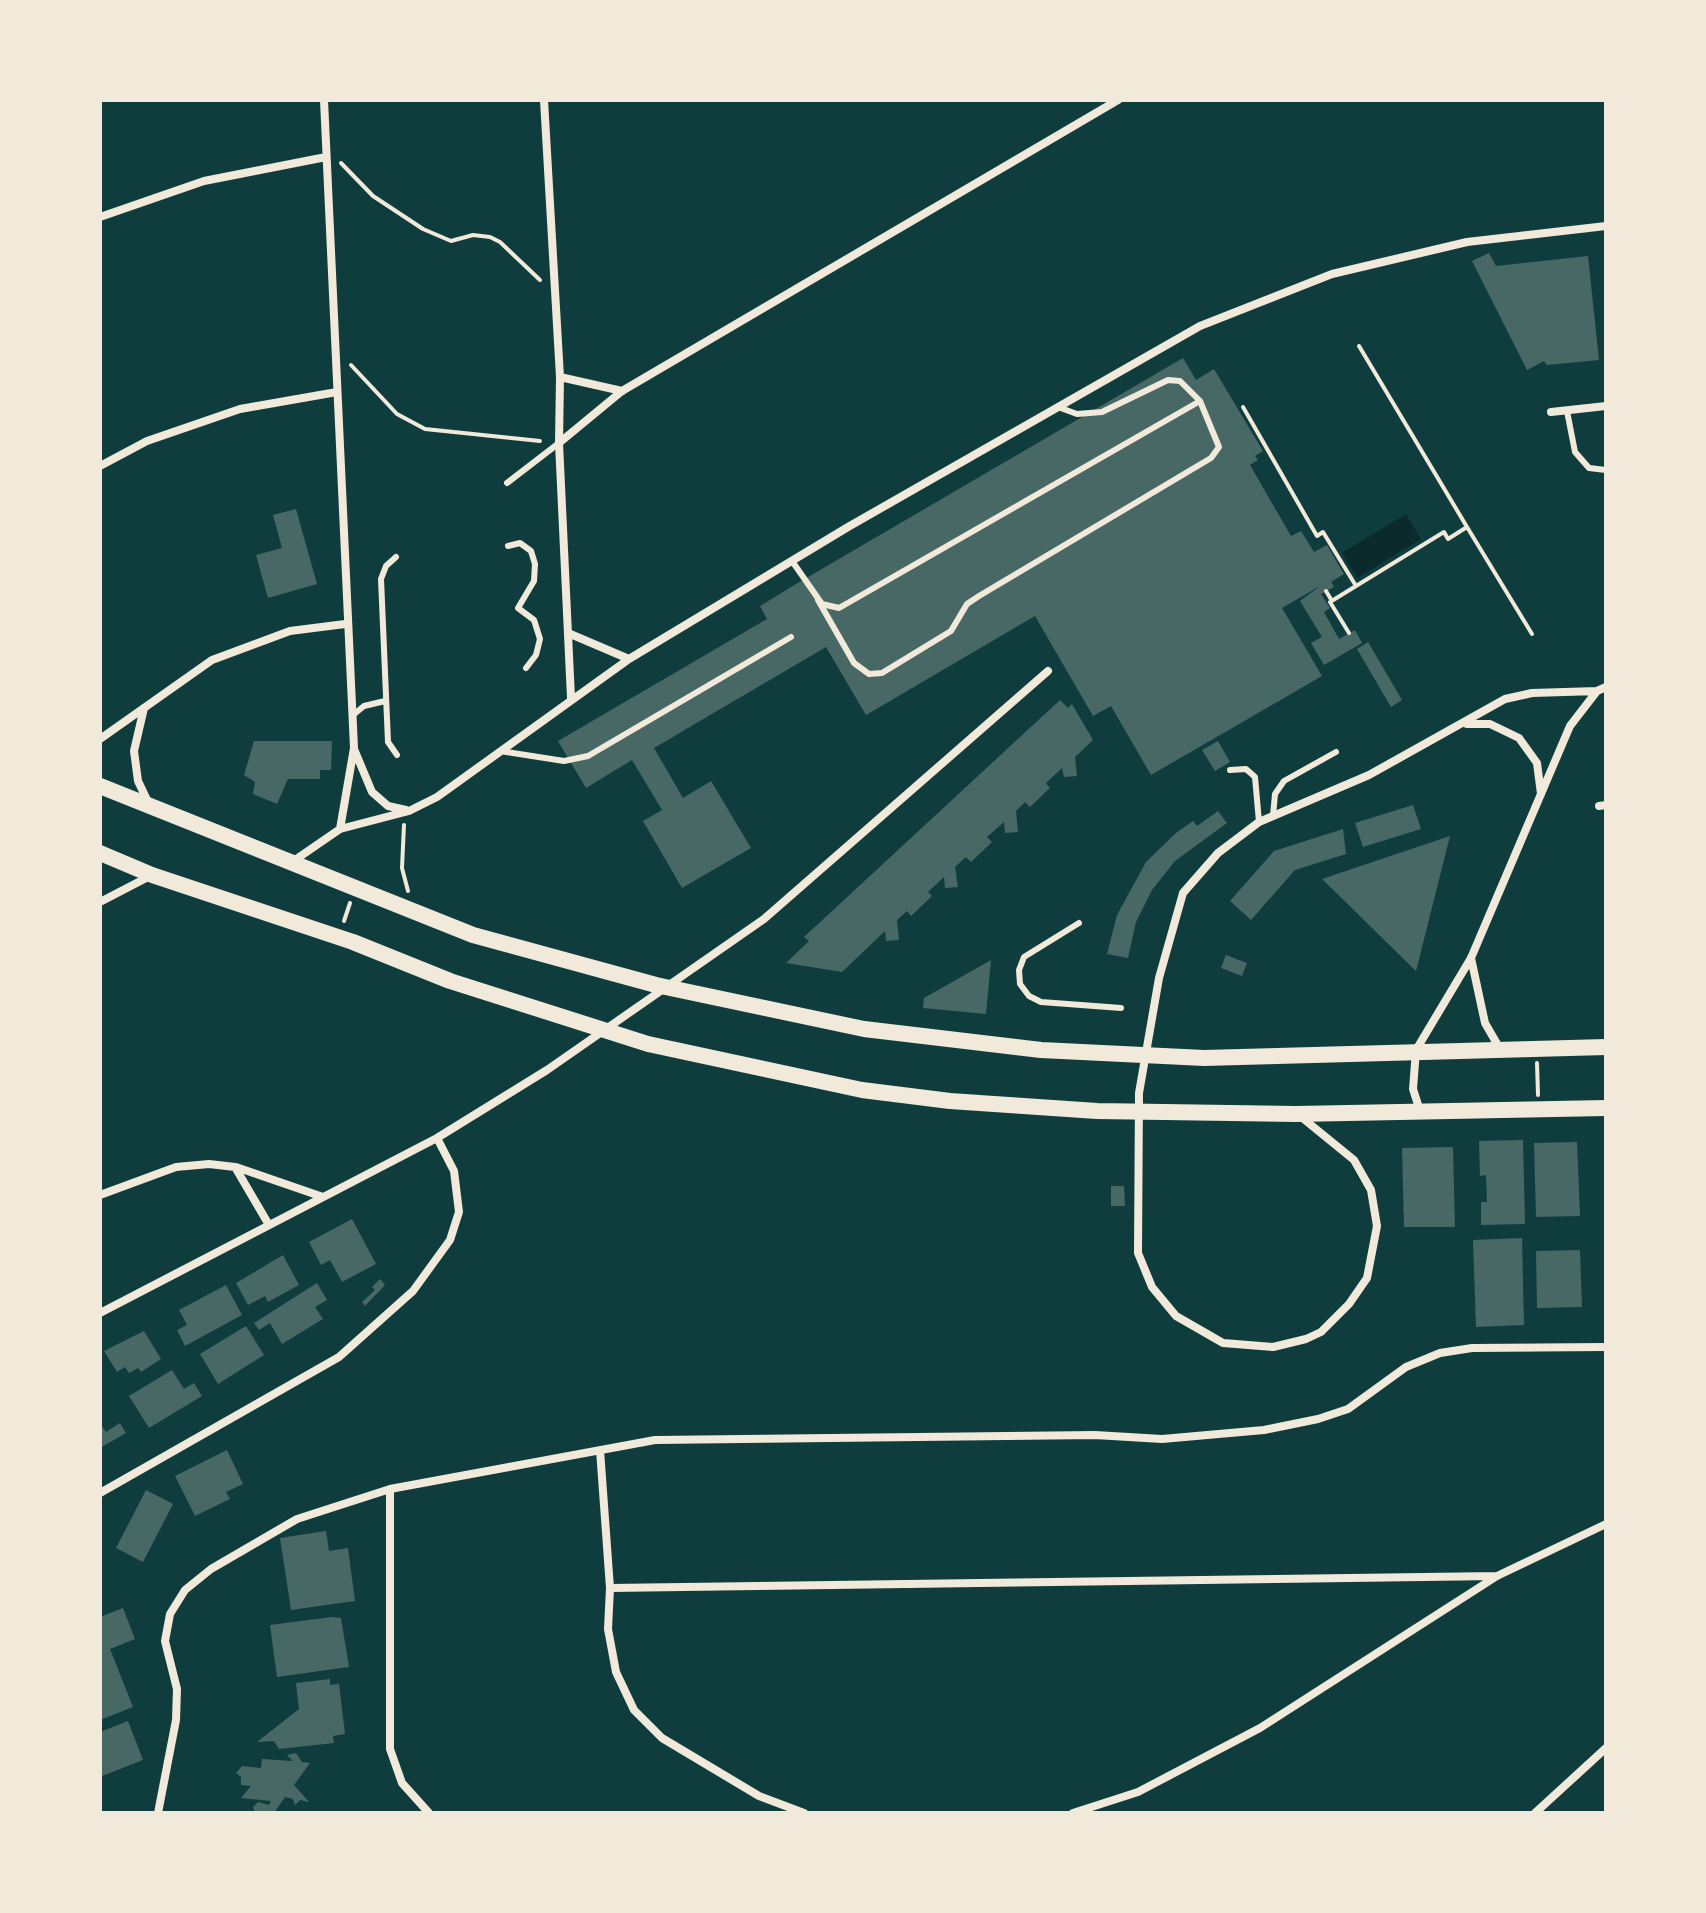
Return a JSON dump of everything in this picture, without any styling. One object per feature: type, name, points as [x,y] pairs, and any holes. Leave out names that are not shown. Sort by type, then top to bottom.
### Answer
[{"type":"main road","points":[[100,786],[473,935],[640,981],[864,1029],[1041,1050],[1204,1058],[1606,1047]]},
{"type":"main road","points":[[100,853],[152,875],[346,939],[450,981],[648,1044],[862,1090],[1038,1107],[1205,1113],[1606,1108]]},
{"type":"street","points":[[324,100],[345,624],[354,748],[340,829]]},
{"type":"street","points":[[544,100],[560,377],[559,443],[571,698]]},
{"type":"street","points":[[559,443],[622,391],[1118,100]]},
{"type":"street","points":[[100,217],[204,181],[326,157]]},
{"type":"street","points":[[289,864],[340,829],[409,811],[437,797],[629,659],[792,561],[1200,326],[1332,274],[1467,242],[1606,226]]},
{"type":"street","points":[[560,377],[622,391]]},
{"type":"street","points":[[100,466],[147,441],[240,409],[337,392]]},
{"type":"street","points":[[1551,412],[1606,406]]},
{"type":"street","points":[[100,739],[188,674],[238,648],[290,631],[345,624]]},
{"type":"street","points":[[568,633],[629,659]]},
{"type":"street","points":[[100,1313],[437,1138],[547,1070],[764,919],[1048,671]]},
{"type":"street","points":[[1296,1114],[1342,1148],[1364,1174],[1377,1226],[1367,1278],[1349,1304],[1321,1332],[1306,1339],[1273,1347],[1223,1343],[1190,1328],[1176,1316],[1157,1295],[1143,1270],[1138,1253],[1139,1093],[1159,978],[1183,893],[1218,853],[1259,822],[1369,775],[1516,695],[1597,691],[1606,687]]},
{"type":"street","points":[[1420,1111],[1413,1089],[1416,1050],[1471,958],[1570,726],[1597,691]]},
{"type":"street","points":[[144,708],[135,736],[134,766],[152,808]]},
{"type":"street","points":[[1456,728],[1474,722],[1490,724],[1519,738],[1537,763],[1541,799]]},
{"type":"street","points":[[354,748],[372,792],[388,806],[409,811]]},
{"type":"street","points":[[100,902],[152,875]]},
{"type":"street","points":[[1471,958],[1485,1023],[1500,1049]]},
{"type":"street","points":[[100,1493],[339,1357],[413,1291],[450,1240],[459,1212],[454,1171],[437,1138]]},
{"type":"street","points":[[100,1195],[176,1167],[235,1167],[323,1197]]},
{"type":"street","points":[[235,1167],[269,1225]]},
{"type":"street","points":[[158,1813],[176,1720],[177,1689],[165,1641],[170,1614],[185,1590],[211,1569],[297,1519],[390,1489],[655,1440],[1095,1435],[1162,1439],[1239,1433],[1333,1415],[1364,1400],[1406,1367],[1456,1350],[1606,1347]]},
{"type":"street","points":[[600,1450],[610,1588],[608,1629],[616,1672],[634,1710],[662,1738],[759,1796],[804,1813]]},
{"type":"street","points":[[390,1489],[390,1749],[402,1783],[429,1813]]},
{"type":"street","points":[[1073,1813],[1138,1792],[1260,1728],[1497,1576],[1606,1524]]},
{"type":"street","points":[[610,1588],[1497,1576]]},
{"type":"street","points":[[1535,1813],[1606,1748]]},
{"type":"lane","points":[[792,561],[859,668],[875,675],[888,671],[951,631],[967,604],[979,596],[1215,455],[1219,447],[1200,401],[1188,387],[1173,380],[1102,412],[1077,414],[1058,407]]},
{"type":"lane","points":[[818,600],[832,608],[846,605],[1200,401]]},
{"type":"lane","points":[[1567,411],[1575,452],[1589,468],[1606,470]]},
{"type":"lane","points":[[507,483],[559,443]]},
{"type":"lane","points":[[508,546],[520,543],[531,551],[535,564],[534,581],[518,608],[534,620],[540,639],[536,655],[526,668]]},
{"type":"lane","points":[[396,557],[386,566],[381,579],[388,742],[397,755]]},
{"type":"lane","points":[[500,751],[564,761],[588,756],[791,637]]},
{"type":"lane","points":[[352,716],[364,706],[385,701]]},
{"type":"lane","points":[[1273,816],[1275,794],[1284,781],[1336,752]]},
{"type":"lane","points":[[1230,770],[1246,769],[1255,777],[1259,822]]},
{"type":"lane","points":[[1079,923],[1029,952],[1021,963],[1020,984],[1034,1000],[1121,1008]]},
{"type":"path","points":[[326,157],[345,164],[373,196],[436,236],[451,241],[473,235],[500,242],[553,293]]},
{"type":"path","points":[[1359,346],[1532,634]]},
{"type":"path","points":[[335,349],[397,414],[425,429],[559,443]]},
{"type":"path","points":[[1243,407],[1317,536],[1323,532],[1356,586]]},
{"type":"path","points":[[1332,601],[1444,532],[1448,539],[1467,527]]},
{"type":"path","points":[[1326,591],[1349,633]]},
{"type":"path","points":[[402,868],[402,839],[409,811]]},
{"type":"path","points":[[346,939],[355,889]]},
{"type":"path","points":[[1536,1049],[1538,1109]]},
{"type":"water","points":[[1406,514],[1421,539],[1357,578],[1342,553]]},
{"type":"building","points":[[1489,253],[1496,266],[1588,256],[1599,360],[1547,365],[1544,361],[1527,370],[1472,261]]},
{"type":"building","points":[[1183,358],[1196,380],[1214,369],[1263,451],[1255,456],[1258,460],[1250,465],[1291,536],[1301,531],[1314,552],[1327,545],[1344,574],[1331,582],[1334,587],[1321,594],[1330,608],[1324,612],[1339,639],[1355,630],[1362,643],[1324,665],[1311,643],[1322,637],[1300,601],[1320,586],[1282,608],[1322,676],[1151,775],[1111,706],[1093,716],[1035,616],[866,715],[826,647],[654,748],[683,798],[711,781],[751,848],[682,888],[643,821],[662,810],[632,760],[586,788],[558,741],[767,619],[760,606],[791,587]]},
{"type":"building","points":[[296,509],[317,584],[268,598],[256,555],[282,548],[273,515]]},
{"type":"building","points":[[1368,642],[1402,700],[1391,707],[1357,649]]},
{"type":"building","points":[[1060,700],[1068,708],[1072,704],[1093,740],[1075,757],[1077,776],[1064,777],[1062,768],[1046,783],[1050,788],[1030,807],[1025,802],[1016,811],[1018,832],[1005,833],[1004,822],[987,837],[992,842],[971,862],[966,857],[955,867],[958,887],[945,888],[944,877],[928,892],[932,896],[911,916],[907,911],[897,920],[899,940],[886,941],[885,931],[842,972],[786,963],[809,941],[804,937]]},
{"type":"building","points":[[254,741],[332,741],[331,770],[320,770],[320,779],[288,779],[277,804],[253,794],[255,782],[244,775]]},
{"type":"building","points":[[1218,741],[1230,762],[1215,771],[1202,750]]},
{"type":"building","points":[[1413,805],[1421,829],[1363,847],[1355,823]]},
{"type":"building","points":[[1218,811],[1227,823],[1175,861],[1152,890],[1136,922],[1128,958],[1107,954],[1117,915],[1146,862],[1176,833],[1193,821],[1197,826]]},
{"type":"building","points":[[1343,829],[1346,854],[1295,870],[1251,920],[1230,901],[1274,851]]},
{"type":"building","points":[[1450,836],[1416,971],[1322,879]]},
{"type":"building","points":[[1226,955],[1247,963],[1242,976],[1221,968]]},
{"type":"building","points":[[991,960],[986,1014],[923,1008],[924,998]]},
{"type":"building","points":[[1523,1140],[1525,1224],[1481,1225],[1481,1202],[1487,1202],[1486,1175],[1480,1176],[1479,1141]]},
{"type":"building","points":[[1577,1142],[1580,1216],[1536,1217],[1534,1143]]},
{"type":"building","points":[[1453,1147],[1455,1227],[1404,1227],[1402,1148]]},
{"type":"building","points":[[1111,1186],[1124,1186],[1125,1206],[1111,1206]]},
{"type":"building","points":[[352,1219],[376,1264],[342,1282],[330,1260],[321,1265],[309,1242]]},
{"type":"building","points":[[1522,1238],[1524,1325],[1476,1327],[1473,1240]]},
{"type":"building","points":[[1580,1250],[1582,1307],[1537,1308],[1536,1251]]},
{"type":"building","points":[[283,1255],[299,1285],[268,1302],[265,1296],[248,1305],[236,1283]]},
{"type":"building","points":[[380,1279],[385,1285],[365,1306],[362,1302],[375,1290],[372,1287]]},
{"type":"building","points":[[317,1283],[327,1300],[315,1307],[323,1319],[282,1344],[270,1323],[259,1330],[254,1323]]},
{"type":"building","points":[[226,1285],[242,1315],[185,1346],[177,1330],[187,1325],[179,1310]]},
{"type":"building","points":[[246,1326],[264,1355],[218,1384],[200,1354]]},
{"type":"building","points":[[144,1331],[161,1359],[141,1372],[138,1368],[129,1373],[125,1367],[117,1372],[104,1351]]},
{"type":"building","points":[[172,1370],[184,1389],[194,1383],[202,1396],[149,1428],[129,1396]]},
{"type":"building","points":[[100,1423],[106,1432],[120,1423],[126,1433],[100,1448]]},
{"type":"building","points":[[227,1450],[243,1484],[226,1492],[230,1499],[195,1516],[175,1476]]},
{"type":"building","points":[[146,1490],[173,1504],[143,1562],[116,1548]]},
{"type":"building","points":[[326,1531],[329,1551],[348,1548],[355,1601],[291,1610],[280,1538]]},
{"type":"building","points":[[123,1608],[135,1639],[110,1649],[133,1707],[100,1720],[100,1617]]},
{"type":"building","points":[[341,1618],[349,1667],[277,1677],[270,1625]]},
{"type":"building","points":[[330,1679],[330,1685],[339,1684],[345,1734],[333,1736],[334,1743],[279,1749],[274,1741],[257,1742],[299,1709],[296,1683]]},
{"type":"building","points":[[128,1721],[143,1760],[102,1776],[100,1732]]},
{"type":"building","points":[[296,1753],[302,1762],[310,1763],[294,1785],[309,1802],[300,1800],[295,1805],[293,1799],[285,1797],[274,1813],[255,1813],[253,1807],[258,1802],[269,1805],[271,1801],[241,1798],[251,1786],[241,1785],[241,1777],[236,1773],[242,1766],[261,1768],[262,1759],[293,1761],[287,1755]]}]
